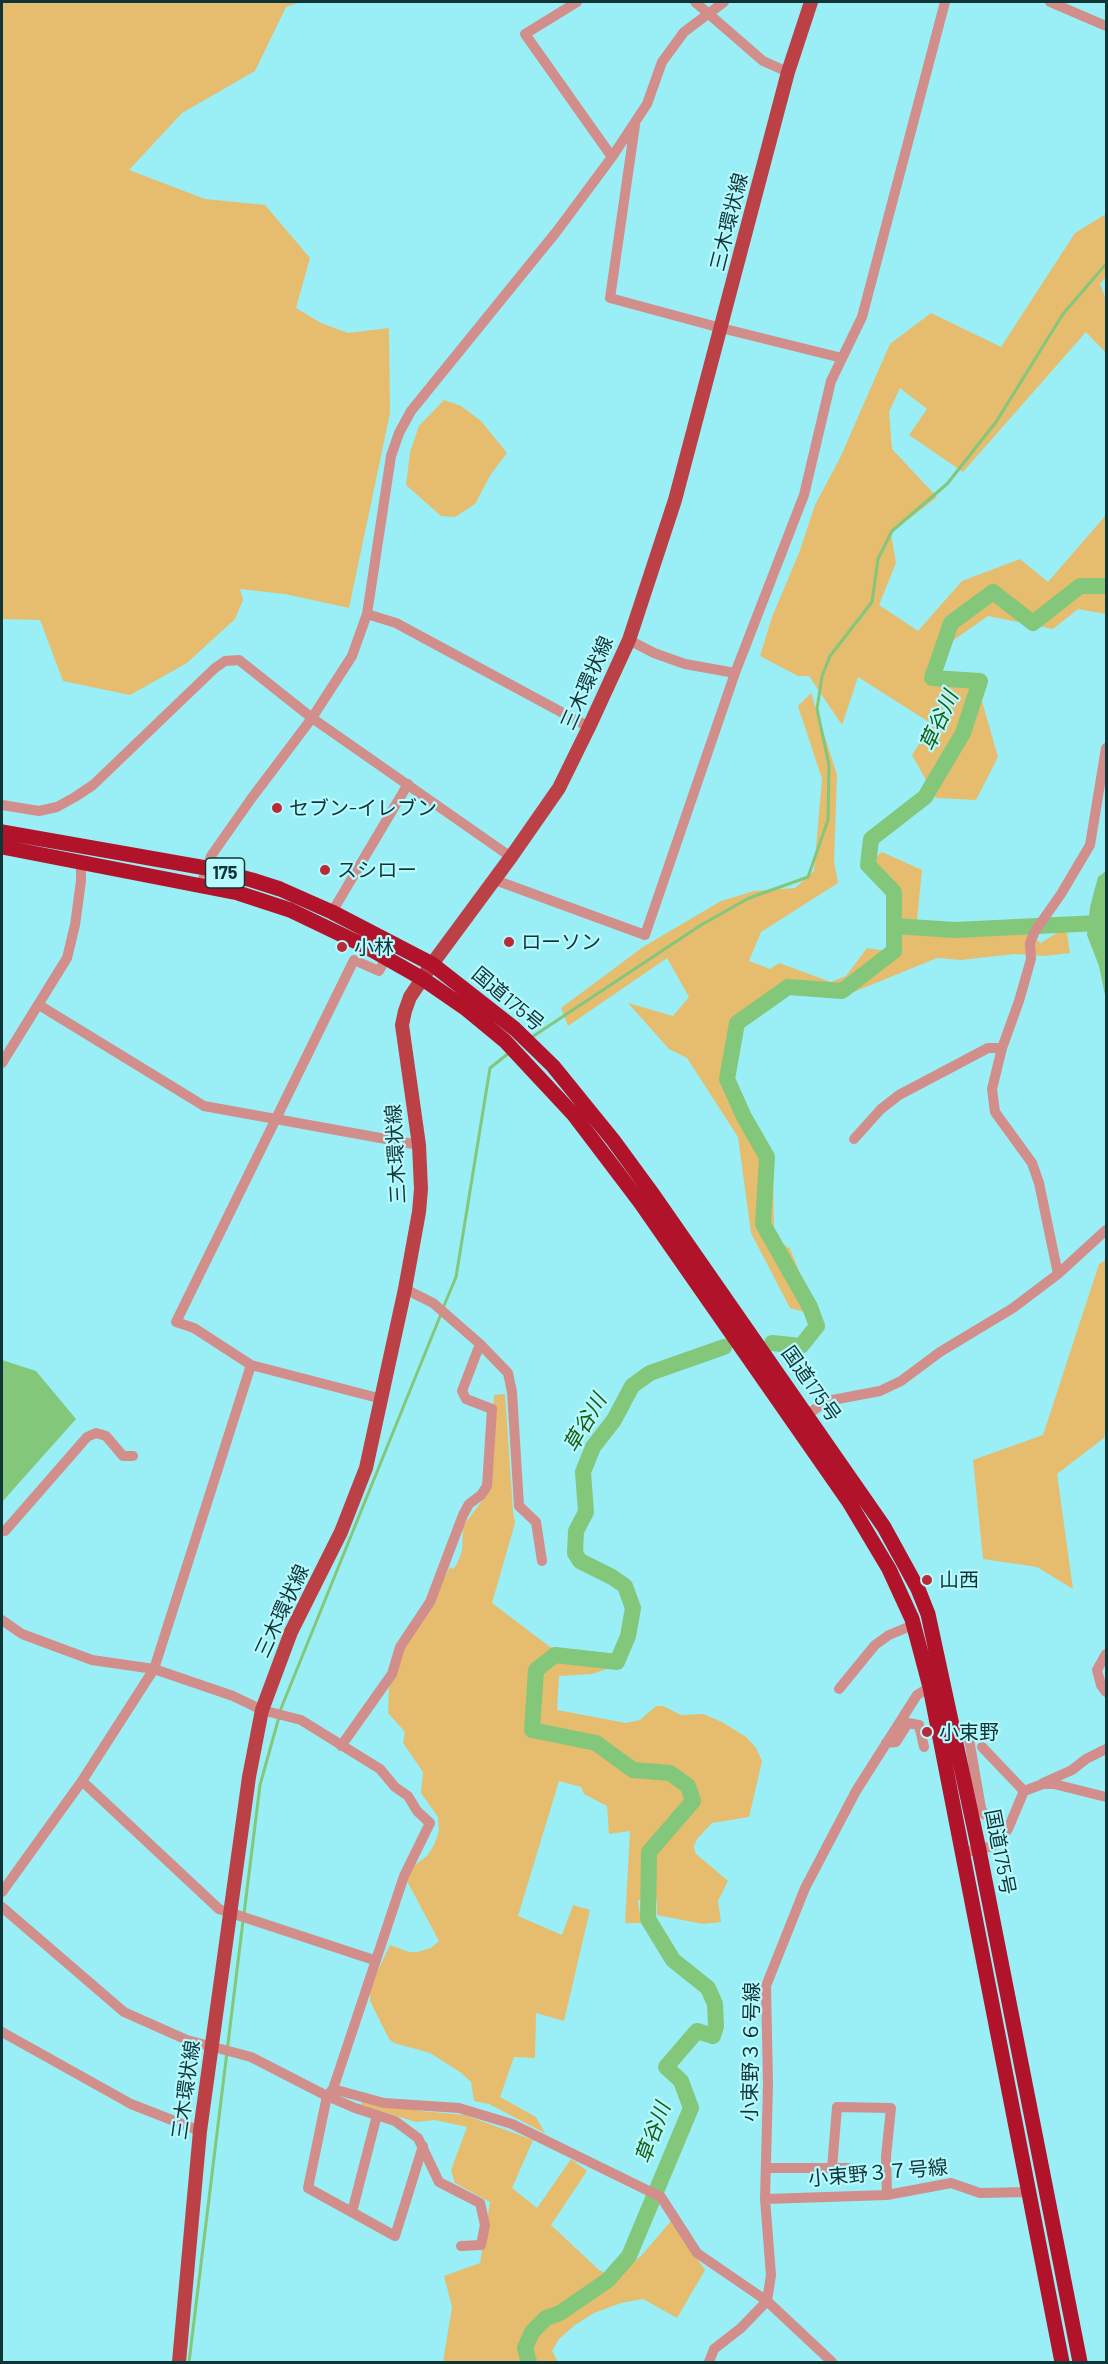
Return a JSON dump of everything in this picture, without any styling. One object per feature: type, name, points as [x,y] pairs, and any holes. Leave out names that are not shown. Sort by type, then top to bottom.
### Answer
[{"type":"highway","name":"国道175号","points":[[2,832],[206,868],[280,889],[332,912],[432,964],[515,1029],[560,1074],[627,1159],[801,1419],[889,1569],[913,1625],[930,1687],[1062,2362]]},
{"type":"highway","name":"国道175号","points":[[2,847],[238,893],[290,910],[386,958],[423,979],[465,1008],[505,1041],[574,1114],[884,1527],[918,1590],[928,1614],[979,1850],[1080,2362]]},
{"type":"main road","name":"三木環状線","points":[[179,2362],[200,2131],[249,1777],[262,1710],[291,1632],[340,1532],[366,1468],[405,1289],[419,1212],[421,1189],[419,1145],[402,1025],[410,997],[559,788],[590,727],[629,640],[675,500],[788,72],[811,2]]},
{"type":"street","points":[[577,2],[525,34],[612,157]]},
{"type":"street","points":[[695,2],[763,61],[788,72]]},
{"type":"street","points":[[702,2],[710,14]]},
{"type":"street","points":[[201,885],[211,856],[251,798],[312,718],[352,656],[367,614],[391,456],[399,433],[411,411],[556,231],[612,157],[647,104],[662,62],[684,32],[724,2]]},
{"type":"street","points":[[495,880],[645,934],[735,673],[804,495],[831,381],[862,317],[945,2]]},
{"type":"street","points":[[1050,2],[1107,26]]},
{"type":"street","points":[[635,124],[610,298],[842,358]]},
{"type":"street","points":[[367,614],[396,623],[590,727]]},
{"type":"street","points":[[629,640],[654,653],[685,664],[735,673]]},
{"type":"street","points":[[2,805],[39,811],[57,807],[75,797],[93,785],[225,661],[239,660],[312,718],[511,857]]},
{"type":"street","points":[[1058,1274],[1039,1183],[1032,1162],[995,1112],[992,1089],[1002,1048],[1019,1001],[1030,959],[1030,943],[1090,845],[1103,794],[1107,748]]},
{"type":"street","points":[[332,912],[408,784]]},
{"type":"street","points":[[2,1063],[67,957],[75,925],[81,882],[81,861]]},
{"type":"street","points":[[382,1399],[251,1365],[194,1328],[176,1322],[354,960],[379,971],[386,958]]},
{"type":"street","points":[[39,1005],[204,1106],[419,1145]]},
{"type":"street","points":[[854,1139],[881,1109],[899,1095],[988,1048],[1002,1048]]},
{"type":"street","points":[[801,1419],[827,1401],[880,1391],[901,1381],[940,1352],[1013,1308],[1058,1274],[1107,1230]]},
{"type":"street","points":[[405,1289],[433,1303],[480,1344],[508,1373],[512,1392],[519,1506],[536,1522],[542,1561]]},
{"type":"street","points":[[341,1746],[392,1674],[400,1647],[430,1602],[462,1515],[469,1504],[482,1495],[487,1486],[492,1409],[466,1399],[462,1391],[480,1344]]},
{"type":"street","points":[[2,1892],[82,1780],[154,1669],[251,1365]]},
{"type":"street","points":[[2,1530],[5,1531],[87,1437],[96,1433],[106,1436],[123,1456],[133,1456]]},
{"type":"street","points":[[2,1620],[22,1634],[92,1660],[154,1669],[233,1696],[262,1710],[301,1720],[380,1769],[395,1787],[408,1796],[417,1811],[430,1823],[404,1876],[374,1960],[330,2092],[308,2188],[395,2236],[423,2146]]},
{"type":"street","points":[[838,1689],[875,1645],[889,1635],[913,1625]]},
{"type":"street","points":[[1107,1654],[1097,1670],[1101,1685],[1107,1692]]},
{"type":"street","name":"小束野３６号線","points":[[767,2301],[771,2275],[765,2199],[768,2060],[766,1986],[805,1888],[856,1791],[917,1695],[930,1687]]},
{"type":"street","points":[[886,1743],[896,1742],[908,1723],[919,1725],[924,1747]]},
{"type":"street","points":[[969,1739],[981,1808],[984,1814],[1008,1829]]},
{"type":"street","points":[[982,1747],[1024,1791]]},
{"type":"street","points":[[962,1853],[993,1846],[1008,1829],[1024,1791],[1072,1770],[1086,1759],[1107,1749]]},
{"type":"street","points":[[82,1780],[219,1909],[374,1960]]},
{"type":"street","points":[[1043,1784],[1107,1797]]},
{"type":"street","points":[[2,1907],[124,2012],[187,2040],[251,2057],[377,2115],[395,2121],[418,2138],[439,2182],[480,2203],[485,2225],[481,2245],[461,2246]]},
{"type":"street","points":[[2,2032],[130,2104],[200,2131]]},
{"type":"street","points":[[330,2092],[384,2103],[459,2108],[512,2124],[661,2198],[697,2253],[767,2301],[832,2362]]},
{"type":"street","points":[[832,2168],[837,2107],[891,2108],[886,2156],[887,2195]]},
{"type":"street","points":[[352,2212],[377,2115]]},
{"type":"street","points":[[766,2168],[848,2168]]},
{"type":"street","name":"小束野３７号線","points":[[765,2199],[887,2195],[951,2182],[980,2193],[1029,2192]]},
{"type":"street","points":[[709,2362],[714,2349],[741,2328],[767,2301]]},
{"type":"shaded area","points":[[2,2],[301,2],[286,7],[255,71],[182,113],[129,170],[205,199],[265,205],[310,258],[296,308],[321,323],[348,333],[389,328],[390,413],[349,608],[285,594],[240,589],[243,600],[235,619],[187,663],[130,695],[63,681],[40,620],[2,619]]},
{"type":"shaded area","points":[[1106,214],[1106,277],[1100,284],[1106,299],[1106,353],[1086,332],[963,472],[909,435],[927,409],[900,388],[889,412],[892,449],[937,497],[891,533],[896,563],[879,605],[918,631],[962,581],[1020,559],[1048,582],[1106,515],[1106,614],[1078,609],[1053,629],[988,616],[948,644],[932,685],[977,684],[998,757],[976,800],[936,798],[912,755],[932,724],[858,677],[842,725],[809,676],[798,676],[760,656],[772,617],[799,553],[815,505],[840,458],[890,344],[931,313],[1001,347],[1075,233]]},
{"type":"shaded area","points":[[444,400],[461,406],[481,421],[507,453],[491,474],[475,504],[455,517],[441,516],[406,485],[410,452],[419,426]]},
{"type":"shaded area","points":[[811,693],[837,775],[834,862],[838,883],[761,932],[749,961],[770,969],[779,963],[831,982],[846,976],[867,948],[892,952],[894,910],[899,899],[891,879],[877,864],[876,857],[882,852],[922,870],[917,920],[1023,930],[1041,943],[1066,927],[1070,953],[1044,956],[1014,954],[961,960],[937,958],[839,998],[798,983],[772,992],[741,1013],[726,1086],[735,1111],[762,1132],[773,1161],[774,1237],[790,1249],[813,1305],[807,1313],[790,1308],[751,1233],[738,1137],[687,1058],[669,1049],[628,1003],[673,1016],[689,997],[667,958],[568,1026],[561,1008],[643,947],[721,901],[754,891],[795,888],[814,871],[822,779],[798,706]]},
{"type":"shaded area","points":[[1106,871],[1106,1000],[1099,966],[1087,935],[1090,907],[1098,877]]},
{"type":"shaded area","points":[[1106,1260],[1106,1428],[1104,1438],[1057,1474],[1073,1589],[1037,1567],[983,1559],[973,1460],[1043,1435],[1099,1264]]},
{"type":"shaded area","points":[[2,1360],[36,1371],[76,1419],[2,1502]]},
{"type":"shaded area","points":[[505,1394],[515,1523],[492,1603],[550,1647],[626,1655],[622,1664],[592,1674],[559,1676],[557,1710],[626,1723],[640,1720],[656,1706],[663,1706],[681,1715],[703,1714],[722,1722],[746,1737],[756,1748],[762,1761],[749,1817],[712,1823],[697,1839],[694,1846],[695,1853],[728,1881],[718,1901],[721,1922],[703,1924],[657,1915],[657,1900],[638,1900],[641,1923],[625,1923],[630,1831],[609,1834],[607,1806],[584,1794],[581,1787],[559,1781],[518,1916],[562,1935],[573,1905],[590,1910],[564,2021],[536,2013],[535,2058],[514,2057],[500,2097],[536,2117],[545,2133],[489,2104],[474,2101],[471,2082],[460,2072],[430,2053],[394,2043],[389,2039],[370,2001],[370,1987],[390,1945],[409,1952],[417,1952],[431,1948],[439,1941],[407,1881],[411,1868],[427,1856],[434,1845],[439,1831],[438,1817],[421,1793],[423,1772],[403,1743],[405,1732],[388,1713],[389,1689],[404,1647],[450,1567],[453,1569],[457,1564],[462,1551],[463,1529],[466,1522],[488,1493],[494,1395]]},
{"type":"shaded area","points":[[363,2100],[421,2111],[465,2115],[533,2140],[512,2188],[537,2208],[571,2159],[587,2171],[551,2225],[599,2270],[614,2278],[641,2256],[671,2221],[705,2270],[677,2318],[643,2299],[621,2303],[594,2313],[559,2339],[552,2351],[558,2362],[443,2362],[452,2307],[444,2276],[480,2263],[490,2202],[455,2183],[451,2170],[467,2127],[435,2120],[416,2122],[361,2105]]},
{"type":"waterway","points":[[532,1037],[701,925],[749,898],[808,877],[828,820],[829,765],[817,709],[822,676],[830,656],[872,602],[878,559],[892,531],[947,484],[996,422],[1063,314],[1106,264]]},
{"type":"waterway","name":"草谷川","points":[[772,1343],[801,1346],[817,1326],[810,1307],[763,1224],[767,1157],[744,1117],[727,1079],[737,1023],[788,987],[842,991],[894,951],[894,892],[868,865],[871,839],[925,797],[963,733],[980,681],[932,678],[951,623],[993,592],[1033,623],[1080,586],[1106,586]]},
{"type":"waterway","name":"草谷川","points":[[894,926],[955,930],[1099,923],[1106,928]]},
{"type":"waterway","points":[[443,1308],[456,1277],[490,1068],[509,1053]]},
{"type":"waterway","points":[[280,1711],[441,1314]]},
{"type":"waterway","name":"草谷川","points":[[529,2362],[525,2348],[532,2332],[546,2318],[560,2313],[608,2280],[629,2256],[691,2108],[681,2081],[666,2067],[697,2031],[713,2036],[716,2026],[715,2004],[708,1988],[673,1960],[648,1919],[649,1852],[693,1801],[688,1786],[670,1773],[633,1770],[596,1743],[532,1730],[536,1670],[555,1655],[617,1662],[628,1636],[633,1608],[625,1586],[580,1561],[575,1553],[576,1531],[586,1512],[583,1472],[593,1447],[614,1420],[632,1386],[650,1373],[724,1347]]},
{"type":"waterway","points":[[244,1914],[260,1785],[279,1717]]},
{"type":"waterway","points":[[189,2362],[243,1921]]},
{"type":"place","name":"セブン-イレブン","points":[[277,808]]},
{"type":"place","name":"スシロー","points":[[325,870]]},
{"type":"place","name":"ローソン","points":[[509,942]]},
{"type":"place","name":"小林","points":[[342,947]]},
{"type":"place","name":"山西","points":[[927,1580]]},
{"type":"place","name":"小束野","points":[[927,1732]]}]
